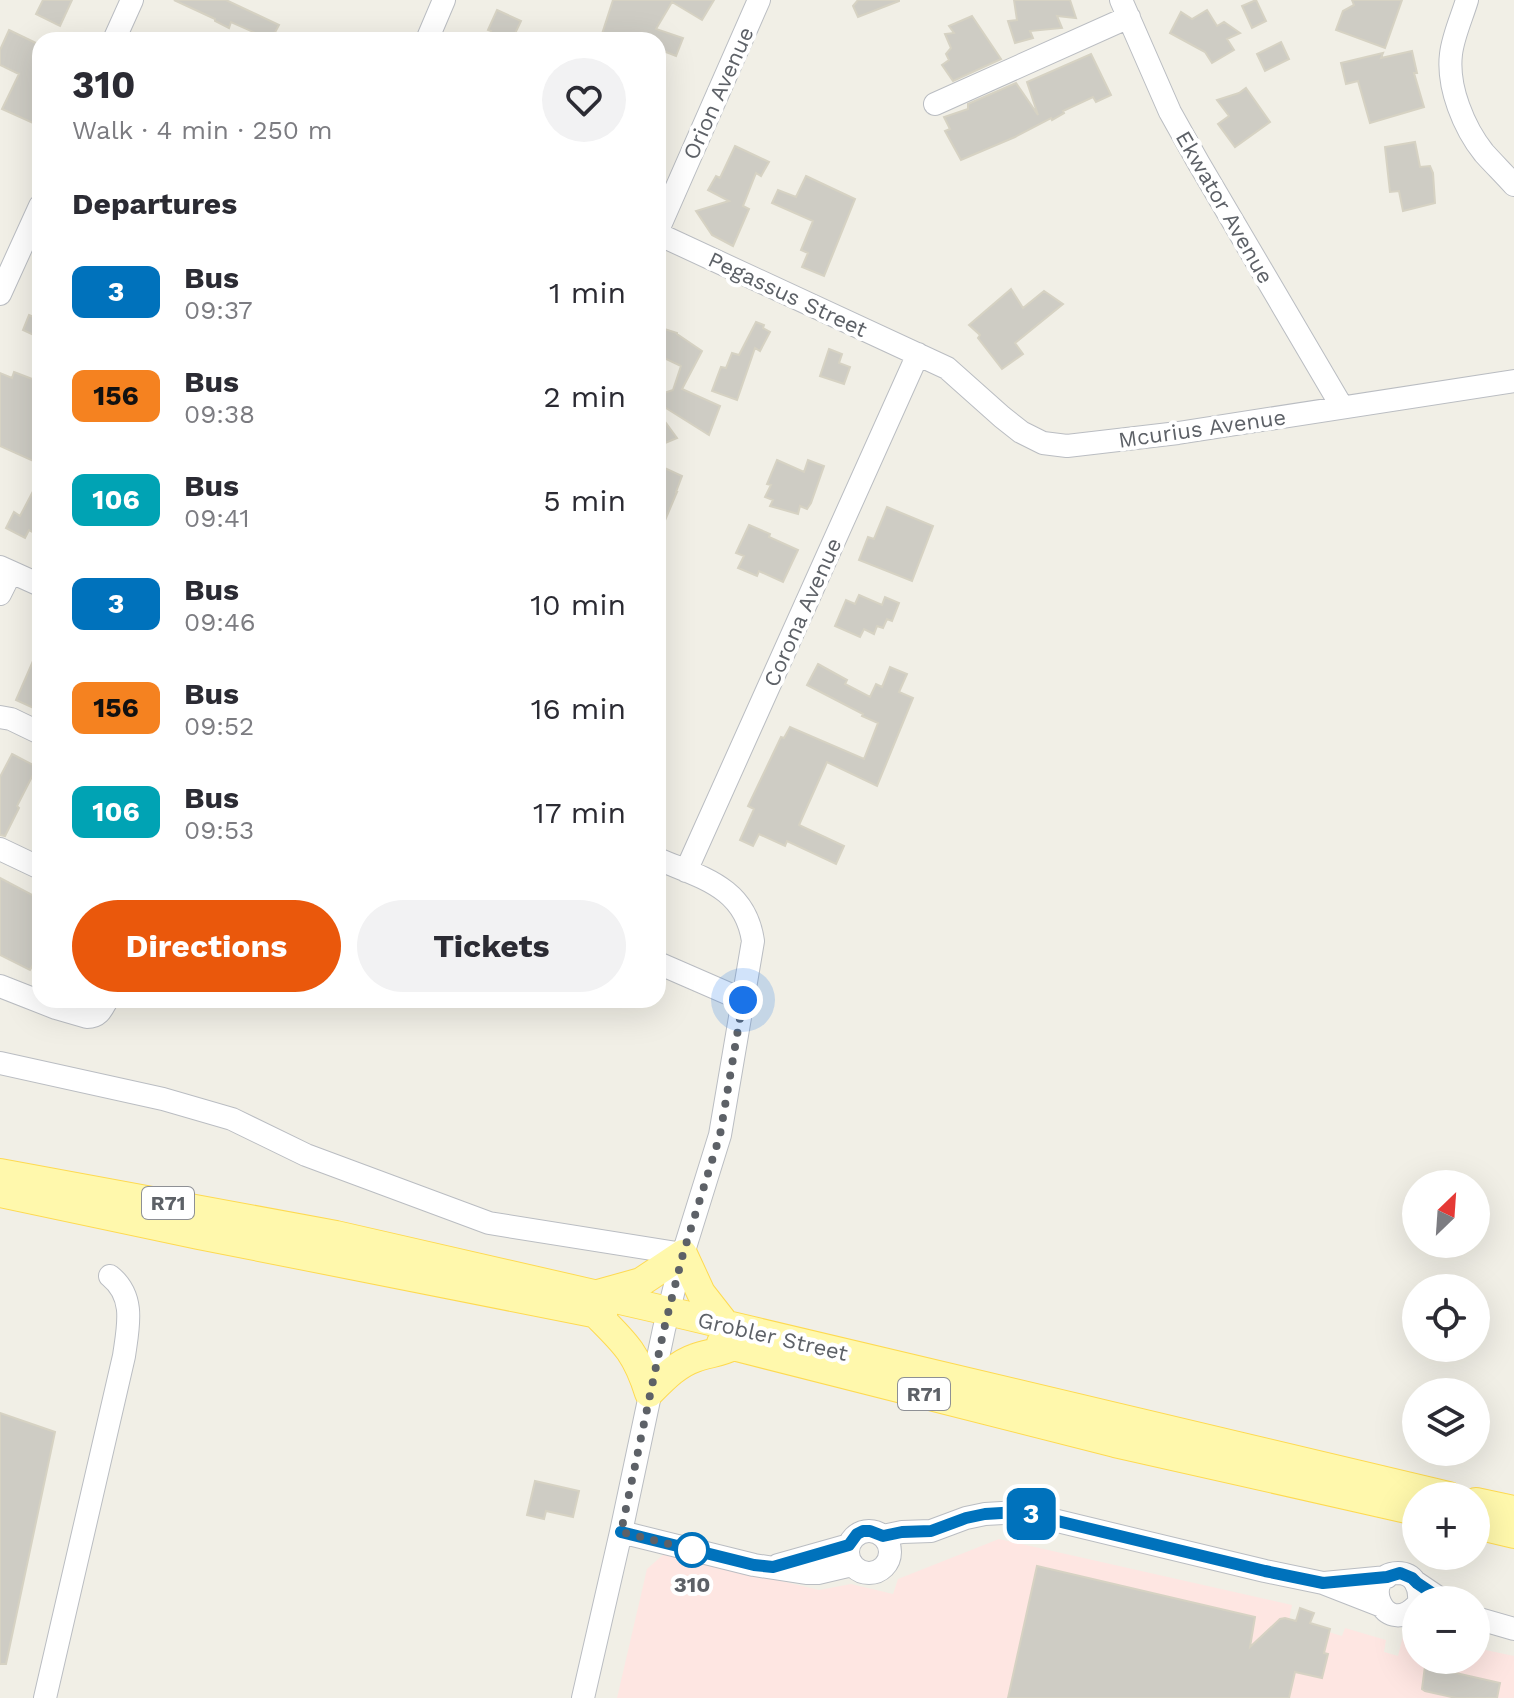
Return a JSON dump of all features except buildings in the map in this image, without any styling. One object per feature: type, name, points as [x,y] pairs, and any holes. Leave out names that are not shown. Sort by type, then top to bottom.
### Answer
[{"type":"main road","name":"Grobler Street","points":[[0,1173],[336,1235],[729,1336],[1115,1443],[1402,1508]]},
{"type":"main road","name":"Grobler Street","points":[[0,1193],[439,1284],[596,1304]]},
{"type":"main road","points":[[683,1254],[701,1293],[729,1336],[720,1353],[684,1362],[649,1393],[641,1368],[629,1347],[596,1304],[641,1282],[683,1254]]},
{"type":"main road","name":"Grobler Street","points":[[729,1336],[1402,1486]]},
{"type":"main road","points":[[1490,1505],[1514,1510]]},
{"type":"main road","points":[[1490,1528],[1514,1534]]},
{"type":"street","points":[[118,32],[132,0]]},
{"type":"street","points":[[430,32],[444,0]]},
{"type":"street","name":"Orion Avenue","points":[[666,214],[759,0]]},
{"type":"street","points":[[1467,0],[1451,53],[1451,76],[1470,132],[1483,152],[1514,185]]},
{"type":"street","points":[[935,104],[1125,9]]},
{"type":"street","name":"Ekwator Avenue","points":[[1125,9],[1170,112],[1342,407]]},
{"type":"street","points":[[0,294],[9,252],[32,218]]},
{"type":"street","name":"Pegassus Street","points":[[666,236],[918,354]]},
{"type":"street","name":"Mcurius Avenue","points":[[918,354],[947,368],[1021,432],[1043,443],[1067,446],[1178,433],[1514,381]]},
{"type":"street","name":"Corona Avenue","points":[[686,871],[918,354]]},
{"type":"street","points":[[0,594],[6,569],[32,581]]},
{"type":"street","points":[[0,717],[32,729]]},
{"type":"street","points":[[0,849],[32,864]]},
{"type":"street","points":[[583,1698],[666,1320],[720,1135],[753,941],[750,925],[735,897],[666,862]]},
{"type":"street","points":[[666,966],[743,1000]]},
{"type":"street","points":[[0,986],[32,999]]},
{"type":"street","points":[[56,1008],[92,1017],[102,1008]]},
{"type":"street","points":[[0,1063],[163,1099],[232,1119],[306,1155],[489,1223],[683,1254]]},
{"type":"street","points":[[45,1698],[124,1356],[128,1300],[110,1276]]},
{"type":"street","points":[[850,1555],[857,1569],[871,1573],[883,1567],[886,1546],[902,1532],[931,1531],[976,1516],[1020,1512],[1323,1583],[1382,1606],[1393,1614],[1402,1613]]},
{"type":"street","points":[[621,1532],[754,1565],[818,1573],[850,1555],[857,1534],[863,1531],[870,1531],[886,1546]]},
{"type":"street","points":[[1323,1583],[1400,1573],[1412,1578],[1413,1586]]},
{"type":"street","points":[[1382,1606],[1377,1594],[1387,1577]]},
{"type":"street","points":[[1490,1622],[1514,1629]]},
{"type":"shaded area","points":[[999,1539],[1292,1605],[1289,1620],[1342,1636],[1345,1628],[1386,1640],[1384,1652],[1398,1656],[1402,1640],[1402,1674],[1490,1674],[1490,1651],[1514,1656],[1514,1698],[617,1698],[647,1569],[665,1553],[819,1590],[851,1584],[893,1594],[898,1579]]},
{"type":"bus line","name":"3","points":[[621,1532],[773,1567],[849,1545],[863,1531],[883,1536],[931,1531],[966,1518],[1008,1511],[1323,1583],[1400,1573],[1421,1586]]},
{"type":"place","name":"310","points":[[692,1550]]},
{"type":"route","points":[[692,1550],[701,1552],[621,1532],[664,1329],[683,1254],[720,1135],[743,1000]]}]
